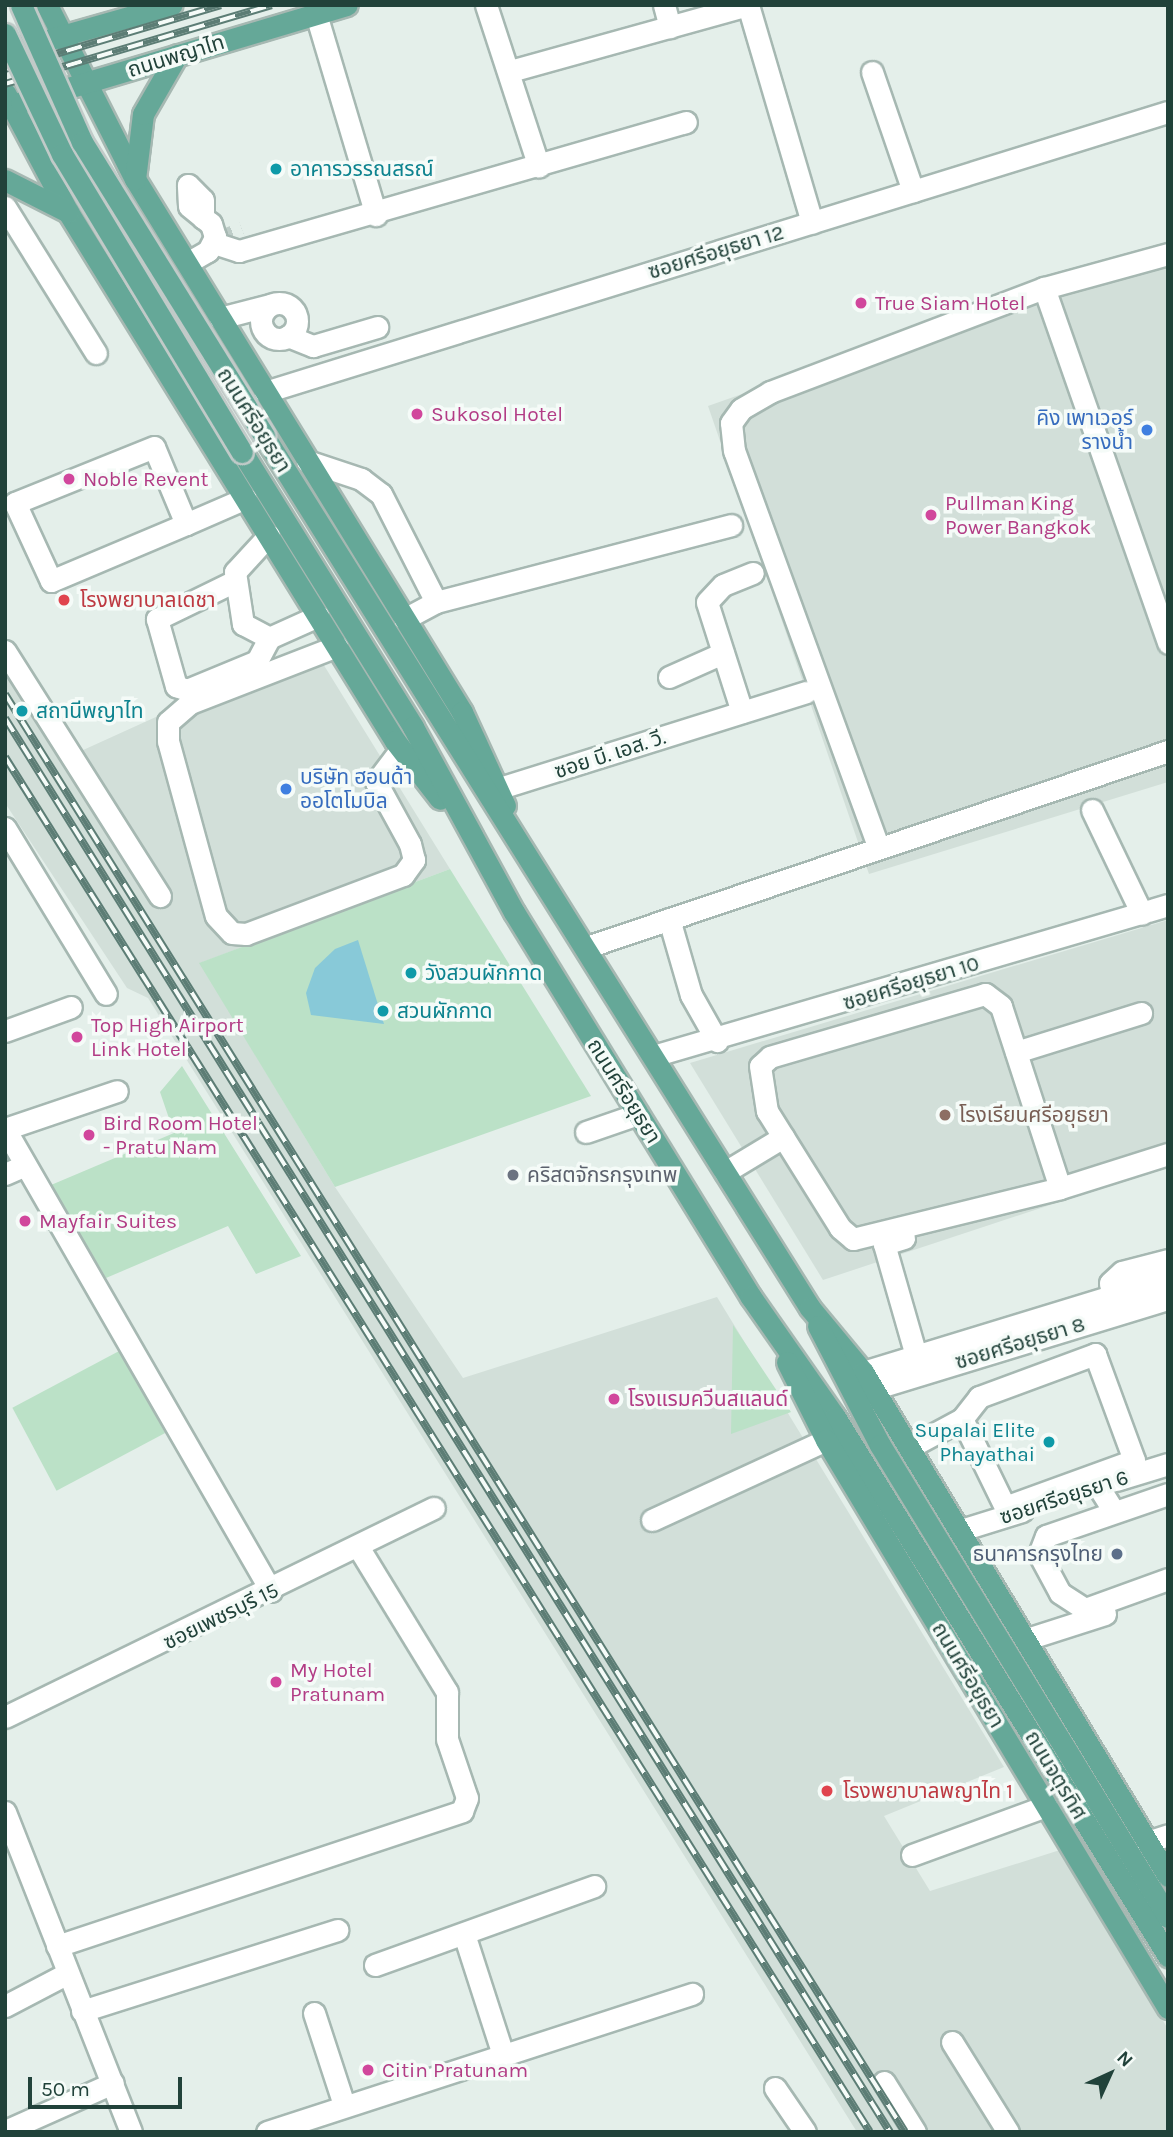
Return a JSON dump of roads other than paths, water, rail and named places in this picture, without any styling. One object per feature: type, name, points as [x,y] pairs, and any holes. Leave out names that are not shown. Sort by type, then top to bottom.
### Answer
[{"type":"main road","name":"ถนนศรีอยุธยา","points":[[21,5],[82,142],[459,753],[510,821],[810,1308],[868,1381],[961,1530],[1168,1876]]},
{"type":"main road","name":"ถนนศรีอยุธยา","points":[[47,5],[60,36],[135,179],[404,619],[500,788],[510,821]]},
{"type":"main road","name":"ถนนพญาไท","points":[[7,102],[84,83],[347,5]]},
{"type":"main road","points":[[5,52],[160,6]]},
{"type":"main road","name":"ถนนศรีอยุธยา","points":[[5,34],[62,154],[242,452],[413,727],[473,843],[638,1114],[778,1338],[933,1553]]},
{"type":"main road","points":[[135,179],[143,114],[177,55]]},
{"type":"main road","name":"ถนนศรีอยุธยา","points":[[7,102],[68,212],[401,749],[473,843]]},
{"type":"main road","points":[[5,180],[68,212]]},
{"type":"main road","points":[[95,253],[99,210],[109,198],[126,198],[158,217]]},
{"type":"main road","name":"ถนนศรีอยุธยา","points":[[810,1308],[839,1374],[933,1553]]},
{"type":"main road","name":"ถนนศรีอยุธยา","points":[[778,1338],[825,1440],[1168,2008]]},
{"type":"main road","name":"ถนนจตุรทิศ","points":[[933,1553],[1168,1917]]},
{"type":"main road","name":"ถนนจตุรทิศ","points":[[933,1553],[1168,1956]]},
{"type":"street","points":[[486,5],[510,71],[539,167]]},
{"type":"street","points":[[664,5],[670,27]]},
{"type":"street","points":[[510,71],[748,5],[812,223]]},
{"type":"street","points":[[316,14],[376,215]]},
{"type":"street","points":[[872,72],[913,191]]},
{"type":"street","name":"ซอยศรีอยุธยา 12","points":[[265,392],[1168,112]]},
{"type":"street","points":[[214,243],[239,251],[376,215],[687,122]]},
{"type":"street","points":[[5,207],[96,353]]},
{"type":"street","points":[[203,218],[214,229],[214,243]]},
{"type":"street","points":[[187,263],[214,243]]},
{"type":"street","points":[[878,846],[734,451],[731,423],[741,409],[769,393],[1045,288],[1168,254]]},
{"type":"street","points":[[1045,288],[1168,643]]},
{"type":"street","points":[[220,318],[270,305],[261,320],[264,331],[288,336],[313,346],[377,327]]},
{"type":"street","points":[[186,524],[153,447],[15,503],[51,581],[186,524],[246,498]]},
{"type":"street","points":[[307,461],[361,479],[381,494],[436,602]]},
{"type":"street","points":[[404,619],[436,602],[731,525]]},
{"type":"street","points":[[269,535],[235,581],[157,619],[176,687],[187,690],[257,661],[269,638],[318,615]]},
{"type":"street","points":[[742,712],[707,602],[723,585],[752,573]]},
{"type":"street","points":[[235,581],[243,624],[269,638]]},
{"type":"street","points":[[337,646],[190,704],[169,722],[167,741],[216,916],[232,933],[246,934],[403,875],[414,860],[410,844],[376,782],[401,749]]},
{"type":"street","points":[[5,651],[160,896]]},
{"type":"street","points":[[669,677],[723,653]]},
{"type":"street","name":"ซอย บี. เอส. วี.","points":[[500,788],[806,692]]},
{"type":"street","points":[[587,947],[878,846],[1168,751]]},
{"type":"street","points":[[1091,810],[1142,914]]},
{"type":"street","points":[[5,828],[106,994]]},
{"type":"street","name":"ซอยศรีอยุธยา 10","points":[[653,1056],[717,1041],[1168,905]]},
{"type":"street","points":[[669,919],[691,995],[717,1041]]},
{"type":"street","points":[[1060,1188],[1001,1006],[985,995],[770,1056],[760,1066],[761,1089],[783,1137],[840,1228],[853,1239],[1060,1188],[1168,1154]]},
{"type":"street","points":[[5,1031],[71,1007]]},
{"type":"street","points":[[1016,1052],[1141,1013]]},
{"type":"street","points":[[117,1091],[5,1129],[271,1591]]},
{"type":"street","points":[[586,1132],[638,1114]]},
{"type":"street","points":[[725,1172],[783,1137]]},
{"type":"street","points":[[915,1352],[884,1244],[1168,1164]]},
{"type":"street","points":[[5,1174],[25,1165]]},
{"type":"street","points":[[1112,1295],[1110,1283],[1122,1272],[1168,1260]]},
{"type":"street","points":[[868,1381],[915,1352],[1168,1279]]},
{"type":"street","name":"ซอยศรีอยุธยา 8","points":[[868,1381],[1168,1299]]},
{"type":"street","points":[[909,1447],[962,1419],[979,1396],[1095,1354],[1134,1460],[1005,1507],[962,1419]]},
{"type":"street","points":[[653,1520],[825,1440]]},
{"type":"street","name":"ซอยศรีอยุธยา 6","points":[[961,1530],[1168,1464]]},
{"type":"street","points":[[1098,1486],[1113,1510]]},
{"type":"street","points":[[1168,1494],[1113,1510],[1046,1536],[1040,1545],[1045,1572],[1060,1593],[1084,1609],[1168,1579]]},
{"type":"street","name":"ซอยเพชรบุรี 15","points":[[5,1717],[271,1591],[435,1508]]},
{"type":"street","points":[[57,1946],[462,1811],[467,1798],[447,1739],[447,1692],[358,1547]]},
{"type":"street","points":[[1027,1639],[1168,1593]]},
{"type":"street","points":[[912,1855],[1046,1806]]},
{"type":"street","points":[[5,1812],[66,1974],[131,2132]]},
{"type":"street","points":[[1147,1842],[1168,1835]]},
{"type":"street","points":[[375,1965],[594,1886]]},
{"type":"street","points":[[82,2011],[337,1930]]},
{"type":"street","points":[[464,1934],[502,2052]]},
{"type":"street","points":[[5,2006],[66,1974]]},
{"type":"street","points":[[268,2132],[502,2052],[692,1994]]},
{"type":"street","points":[[314,2013],[344,2105]]},
{"type":"street","points":[[952,2042],[1008,2132]]},
{"type":"street","points":[[884,2082],[915,2132]]},
{"type":"street","points":[[5,2131],[113,2083]]},
{"type":"street","points":[[775,2088],[805,2132]]},
{"type":"water","points":[[358,940],[384,1024],[311,1015],[306,993],[315,968],[335,949]]},
{"type":"tunnel","points":[[214,243],[243,232]]},
{"type":"railway","points":[[5,69],[221,5]]},
{"type":"railway","points":[[5,84],[272,5]]},
{"type":"railway","points":[[5,694],[905,2132]]},
{"type":"railway","points":[[5,718],[890,2132]]},
{"type":"railway","points":[[5,757],[870,2132]]},
{"type":"place","name":"อาคารวรรณสรณ์","points":[[276,169]]},
{"type":"place","name":"True Siam Hotel","points":[[861,303]]},
{"type":"place","name":"Sukosol Hotel","points":[[417,414]]},
{"type":"place","name":"คิง เพาเวอร์ รางน้ำ","points":[[1147,430]]},
{"type":"place","name":"Noble Revent","points":[[69,479]]},
{"type":"place","name":"Pullman King Power Bangkok","points":[[931,515]]},
{"type":"place","name":"โรงพยาบาลเดชา","points":[[64,600]]},
{"type":"place","name":"สถานีพญาไท","points":[[22,711]]},
{"type":"place","name":"บริษัท ฮอนด้า ออโตโมบิล","points":[[286,789]]},
{"type":"place","name":"วังสวนผักกาด","points":[[411,973]]},
{"type":"place","name":"สวนผักกาด","points":[[383,1011]]},
{"type":"place","name":"Top High Airport Link Hotel","points":[[77,1037]]},
{"type":"place","name":"โรงเรียนศรีอยุธยา","points":[[945,1115]]},
{"type":"place","name":"Bird Room Hotel - Pratu Nam","points":[[89,1135]]},
{"type":"place","name":"คริสตจักรกรุงเทพ","points":[[513,1175]]},
{"type":"place","name":"Mayfair Suites","points":[[25,1221]]},
{"type":"place","name":"โรงแรมควีนสแลนด์","points":[[614,1399]]},
{"type":"place","name":"Supalai Elite Phayathai","points":[[1049,1442]]},
{"type":"place","name":"ธนาคารกรุงไทย","points":[[1117,1554]]},
{"type":"place","name":"My Hotel Pratunam","points":[[276,1682]]},
{"type":"place","name":"โรงพยาบาลพญาไท 1","points":[[827,1791]]},
{"type":"place","name":"Citin Pratunam","points":[[368,2070]]}]
